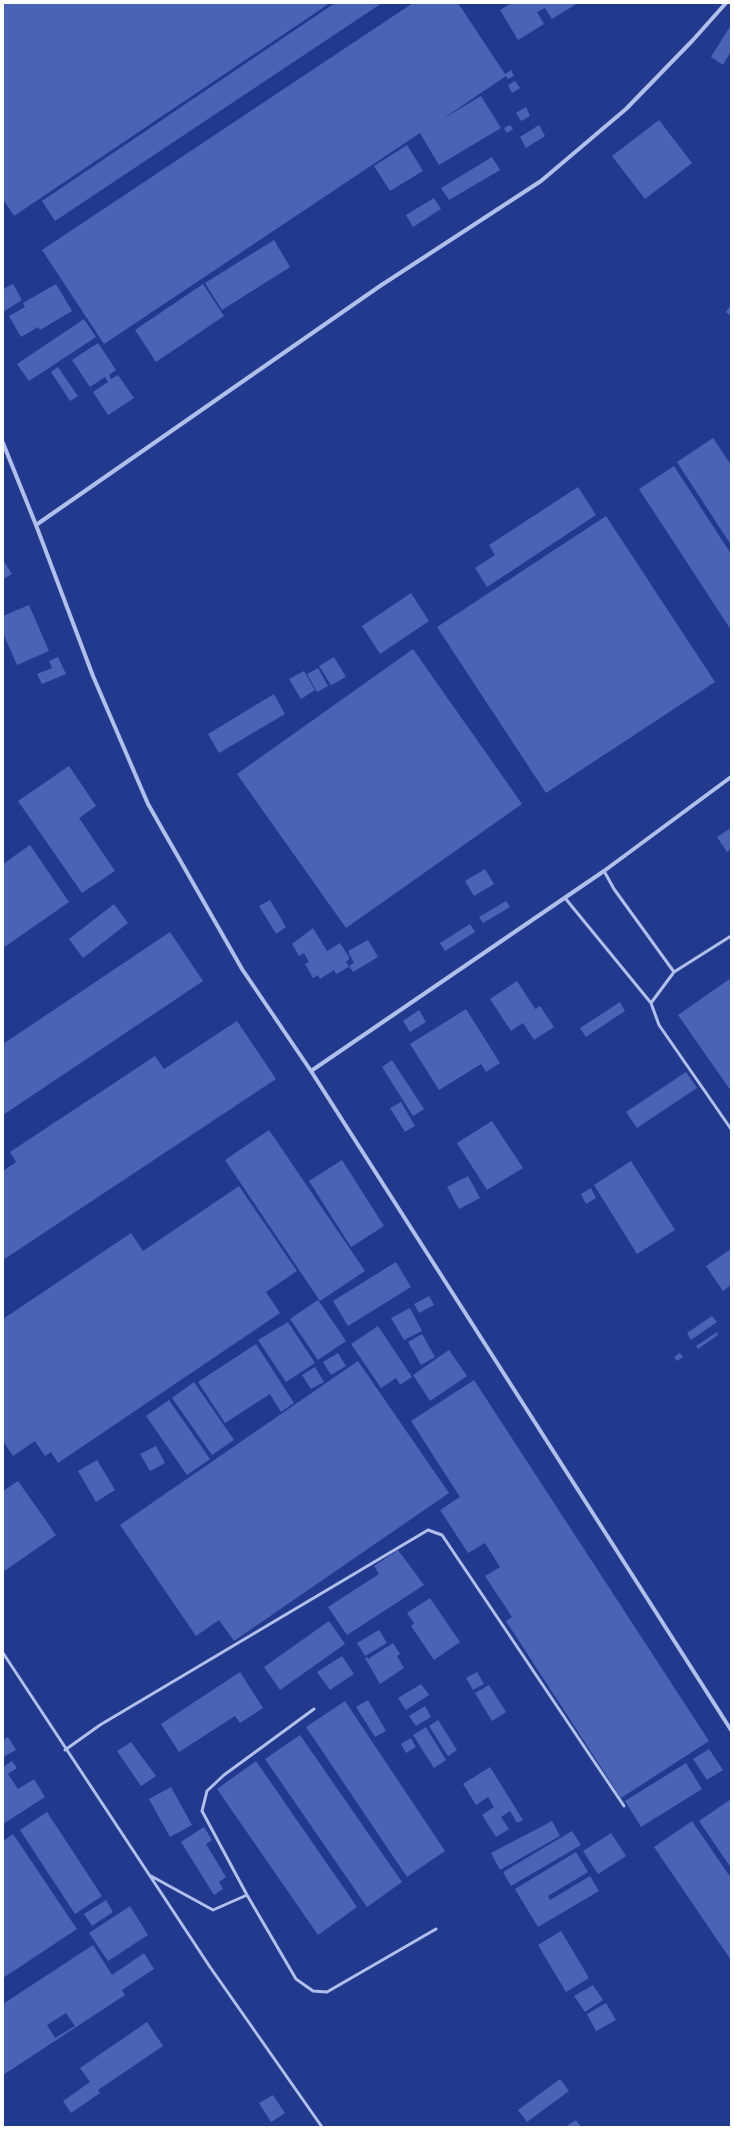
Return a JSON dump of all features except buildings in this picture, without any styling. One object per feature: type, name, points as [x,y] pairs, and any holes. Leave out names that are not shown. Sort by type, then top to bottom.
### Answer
[{"type":"street","points":[[36,524],[380,286],[541,182],[626,109],[693,40],[726,3]]},
{"type":"street","points":[[3,443],[36,524],[94,676],[148,804],[242,969],[311,1071],[731,1730]]},
{"type":"street","points":[[311,1071],[604,871],[731,777]]},
{"type":"lane","points":[[604,871],[614,889],[674,972]]},
{"type":"lane","points":[[565,898],[651,1003],[659,1025],[731,1129]]},
{"type":"lane","points":[[651,1003],[674,972],[731,936]]},
{"type":"lane","points":[[65,1750],[100,1725],[428,1530],[442,1535],[624,1806]]},
{"type":"lane","points":[[3,1653],[65,1750],[210,1967],[322,2127]]},
{"type":"lane","points":[[314,1709],[224,1775],[207,1791],[202,1811],[247,1895],[296,1979],[313,1991],[327,1992],[436,1929]]},
{"type":"lane","points":[[149,1875],[213,1910],[247,1895]]}]
